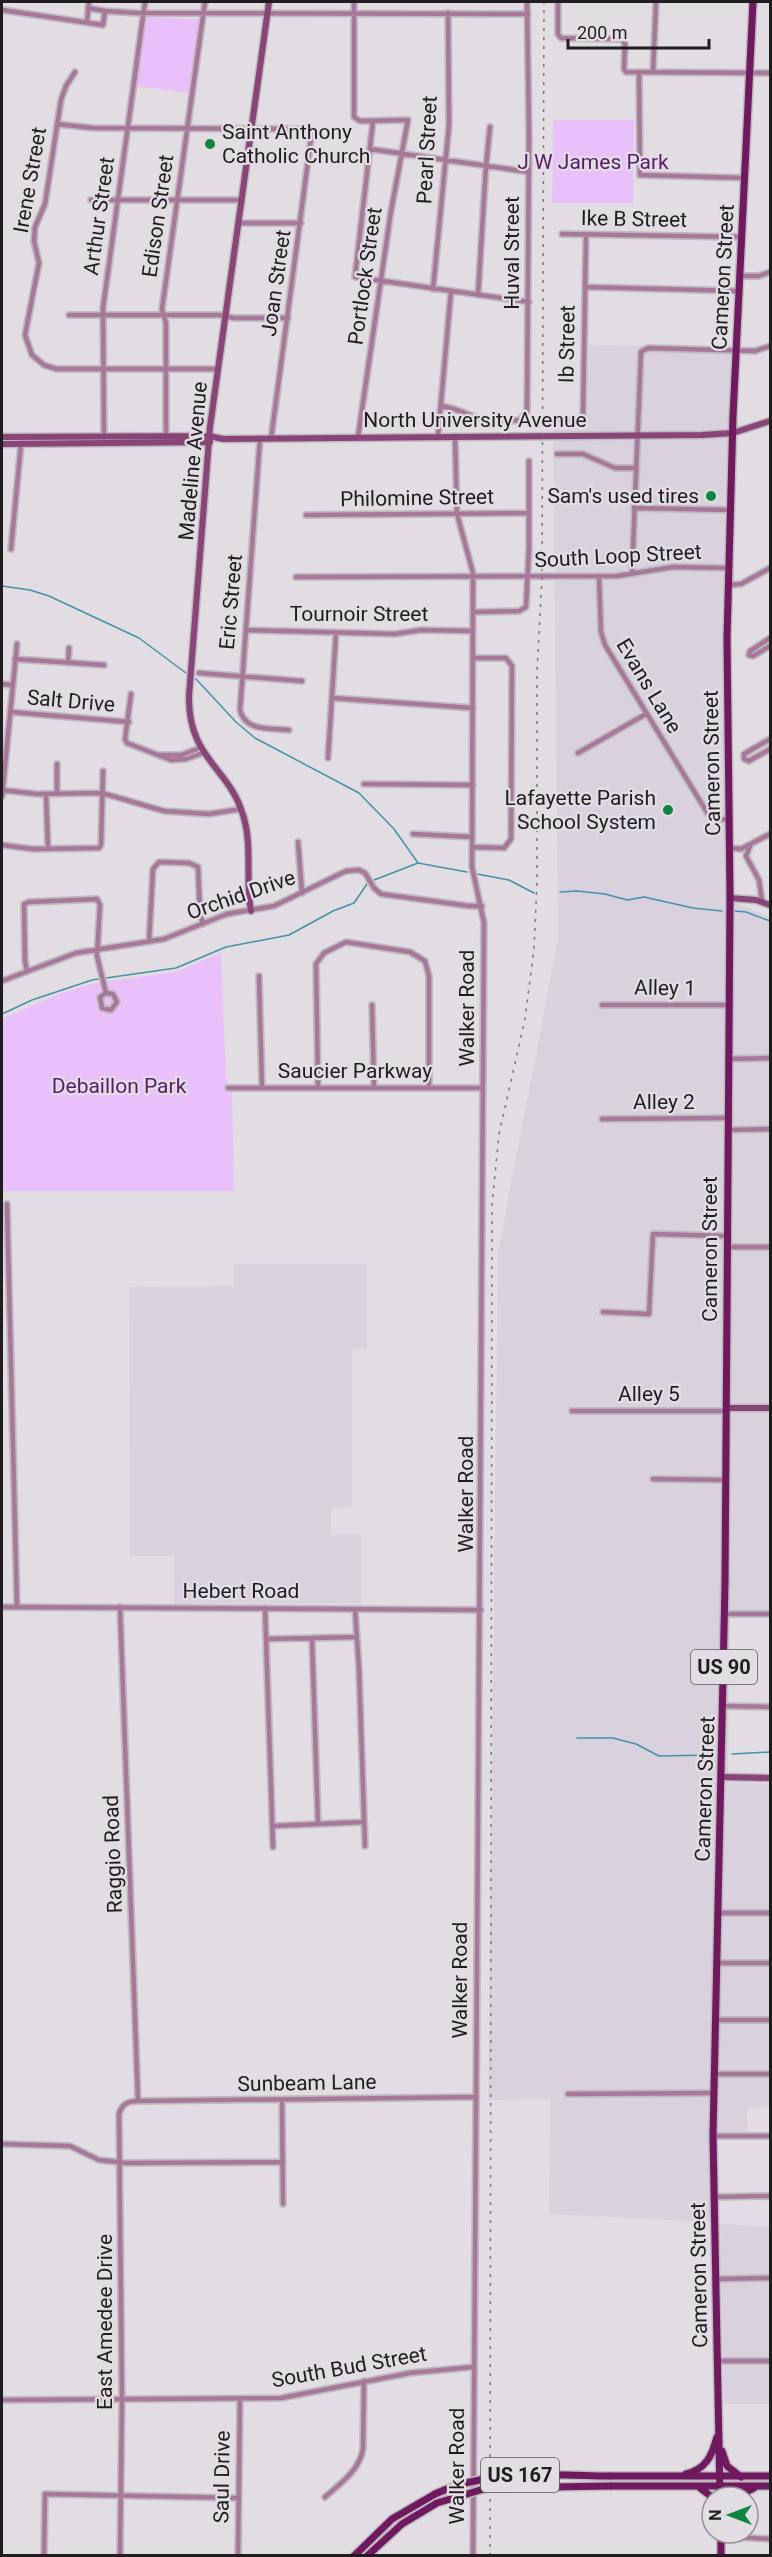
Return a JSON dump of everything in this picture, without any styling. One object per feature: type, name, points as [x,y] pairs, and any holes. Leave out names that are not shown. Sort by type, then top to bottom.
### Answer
[{"type":"main road","name":"Madeline Avenue","points":[[251,911],[247,831],[242,809],[231,789],[202,750],[190,719],[189,696],[209,439],[269,2]]},
{"type":"main road","name":"Cameron Street","points":[[720,2485],[714,2074],[725,1614],[730,898],[728,568],[753,2]]},
{"type":"main road","name":"North University Avenue","points":[[2,444],[260,438],[733,433],[771,421]]},
{"type":"main road","name":"North University Avenue","points":[[2,437],[166,436],[209,439]]},
{"type":"main road","points":[[730,898],[762,901],[771,905]]},
{"type":"main road","points":[[726,1410],[771,1408]]},
{"type":"main road","points":[[722,1777],[771,1778]]},
{"type":"main road","points":[[678,2477],[693,2473],[704,2466],[712,2454],[719,2429]]},
{"type":"main road","points":[[719,2443],[727,2466],[741,2477]]},
{"type":"main road","name":"US 167","points":[[354,2556],[377,2531],[392,2519],[435,2494],[458,2485],[494,2477],[771,2476]]},
{"type":"main road","points":[[682,2485],[700,2488]]},
{"type":"main road","name":"US 167","points":[[368,2556],[402,2524],[437,2503],[487,2487],[700,2485]]},
{"type":"street","points":[[87,22],[89,2]]},
{"type":"street","name":"Arthur Street","points":[[104,437],[103,315],[145,2]]},
{"type":"street","name":"Edison Street","points":[[166,436],[166,323],[163,315],[205,2]]},
{"type":"street","points":[[354,2],[352,112],[358,121],[373,121],[355,277],[529,302]]},
{"type":"street","name":"Huval Street","points":[[441,406],[464,411],[485,420],[518,420],[524,418],[527,409],[529,172],[526,2]]},
{"type":"street","points":[[558,2],[558,34],[561,38],[622,39],[625,44],[624,71],[771,74]]},
{"type":"street","points":[[653,72],[656,2]]},
{"type":"street","points":[[88,8],[144,13],[528,14]]},
{"type":"street","points":[[2,10],[103,25],[105,11]]},
{"type":"street","name":"Pearl Street","points":[[433,289],[448,125],[448,13]]},
{"type":"street","name":"Irene Street","points":[[75,72],[63,92],[45,204],[35,227],[34,242],[39,263],[25,328],[25,339],[32,355],[46,366],[64,369],[218,369]]},
{"type":"street","points":[[639,72],[640,175],[745,177]]},
{"type":"street","name":"Portlock Street","points":[[358,437],[408,120],[373,121]]},
{"type":"street","points":[[57,124],[128,128],[252,128]]},
{"type":"street","points":[[478,295],[490,126]]},
{"type":"street","name":"Joan Street","points":[[252,128],[312,131],[271,439]]},
{"type":"street","points":[[370,149],[529,172]]},
{"type":"street","points":[[91,200],[242,200]]},
{"type":"street","points":[[239,223],[301,223]]},
{"type":"street","name":"Ike B Street","points":[[562,234],[742,237]]},
{"type":"street","name":"Ib Street","points":[[548,420],[583,419],[586,235]]},
{"type":"street","points":[[740,276],[759,276],[771,272]]},
{"type":"street","points":[[585,287],[740,291]]},
{"type":"street","points":[[438,436],[451,291]]},
{"type":"street","points":[[69,315],[288,318]]},
{"type":"street","points":[[632,574],[636,435],[642,351],[648,348],[755,351],[771,346]]},
{"type":"street","name":"Walker Road","points":[[455,436],[457,514],[473,576],[472,872],[482,906],[484,923],[473,2556]]},
{"type":"street","name":"Eric Street","points":[[260,438],[240,710],[247,722],[255,727],[290,730]]},
{"type":"street","points":[[11,549],[21,444]]},
{"type":"street","points":[[557,454],[583,454],[615,468],[636,468]]},
{"type":"street","points":[[473,612],[525,609],[527,603],[529,460]]},
{"type":"street","points":[[634,508],[731,510]]},
{"type":"street","name":"Philomine Street","points":[[306,515],[529,513]]},
{"type":"street","name":"South Loop Street","points":[[296,577],[527,578],[632,574],[673,567],[728,568]]},
{"type":"street","points":[[728,585],[741,584],[771,568]]},
{"type":"street","name":"Evans Lane","points":[[599,576],[603,640],[708,814],[714,819],[729,820]]},
{"type":"street","name":"Tournoir Street","points":[[246,630],[395,634],[421,630],[473,631]]},
{"type":"street","points":[[328,758],[336,633]]},
{"type":"street","points":[[771,639],[750,651],[749,655],[753,656],[771,646]]},
{"type":"street","points":[[2,796],[11,686],[17,644]]},
{"type":"street","points":[[68,663],[69,648]]},
{"type":"street","points":[[472,847],[501,849],[508,845],[511,839],[512,666],[509,660],[473,658]]},
{"type":"street","points":[[15,659],[104,665]]},
{"type":"street","points":[[199,673],[302,681]]},
{"type":"street","points":[[2,684],[11,686]]},
{"type":"street","points":[[131,694],[126,742],[166,759],[177,760],[202,750]]},
{"type":"street","points":[[332,698],[473,708]]},
{"type":"street","name":"Salt Drive","points":[[10,712],[129,722]]},
{"type":"street","points":[[578,753],[646,714]]},
{"type":"street","points":[[771,739],[744,754],[744,759],[749,761],[771,749]]},
{"type":"street","points":[[57,764],[57,794]]},
{"type":"street","points":[[2,845],[48,849],[99,848],[101,845],[103,771]]},
{"type":"street","points":[[364,784],[472,784]]},
{"type":"street","points":[[2,790],[46,794],[102,793],[164,812],[209,814],[242,809]]},
{"type":"street","points":[[46,794],[48,849]]},
{"type":"street","points":[[413,834],[472,837]]},
{"type":"street","points":[[729,848],[738,850],[771,834]]},
{"type":"street","points":[[298,842],[302,894]]},
{"type":"street","points":[[750,846],[746,856],[759,880],[762,901]]},
{"type":"street","points":[[149,941],[153,870],[159,862],[189,863],[198,867],[202,924]]},
{"type":"street","name":"Orchid Drive","points":[[2,981],[76,953],[170,937],[227,915],[274,906],[342,872],[353,869],[365,873],[374,888],[381,894],[482,906]]},
{"type":"street","points":[[27,971],[24,904],[91,898],[99,901],[97,949],[106,993]]},
{"type":"street","points":[[318,1087],[316,964],[324,953],[346,942],[410,952],[425,961],[429,976],[429,1088]]},
{"type":"street","points":[[259,976],[262,1087]]},
{"type":"street","points":[[372,1005],[374,1088]]},
{"type":"street","name":"Alley 1","points":[[602,1005],[728,1005]]},
{"type":"street","points":[[728,1059],[771,1058]]},
{"type":"street","name":"Saucier Parkway","points":[[228,1088],[483,1088]]},
{"type":"street","name":"Alley 2","points":[[602,1119],[727,1118]]},
{"type":"street","points":[[727,1130],[771,1129]]},
{"type":"street","points":[[7,1204],[17,1607]]},
{"type":"street","points":[[603,1312],[649,1314],[653,1234],[726,1236]]},
{"type":"street","points":[[727,1247],[771,1247]]},
{"type":"street","name":"Alley 5","points":[[572,1411],[726,1410]]},
{"type":"street","points":[[652,1479],[726,1480]]},
{"type":"street","name":"Hebert Road","points":[[2,1607],[481,1610]]},
{"type":"street","name":"Raggio Road","points":[[120,1607],[138,2101]]},
{"type":"street","points":[[265,1608],[273,1847]]},
{"type":"street","points":[[355,1609],[365,1846]]},
{"type":"street","points":[[725,1614],[771,1614]]},
{"type":"street","points":[[267,1639],[357,1636]]},
{"type":"street","points":[[312,1638],[318,1824]]},
{"type":"street","points":[[724,1706],[771,1707]]},
{"type":"street","points":[[273,1826],[364,1822]]},
{"type":"street","points":[[718,1913],[771,1913]]},
{"type":"street","points":[[717,1963],[771,1963]]},
{"type":"street","points":[[715,2020],[771,2020]]},
{"type":"street","points":[[714,2074],[771,2074]]},
{"type":"street","points":[[568,2094],[714,2093]]},
{"type":"street","name":"Sunbeam Lane","points":[[138,2101],[476,2097]]},
{"type":"street","points":[[282,2100],[283,2204]]},
{"type":"street","name":"East Amedee Drive","points":[[120,2556],[122,2400],[120,2110],[128,2102],[138,2101]]},
{"type":"street","points":[[714,2136],[771,2136]]},
{"type":"street","points":[[2,2144],[70,2146],[99,2160],[120,2163],[283,2162]]},
{"type":"street","points":[[714,2197],[771,2196]]},
{"type":"street","points":[[716,2279],[771,2278]]},
{"type":"street","points":[[717,2361],[771,2361]]},
{"type":"street","name":"South Bud Street","points":[[2,2400],[240,2399],[295,2396],[431,2370],[473,2367]]},
{"type":"street","points":[[326,2497],[361,2460],[364,2382]]},
{"type":"street","name":"Saul Drive","points":[[238,2556],[240,2399]]},
{"type":"street","points":[[44,2556],[45,2494],[238,2498]]},
{"type":"shaded area","points":[[589,345],[733,347],[725,899],[770,917],[770,1611],[730,1611],[728,1783],[770,1784],[770,2107],[747,2108],[748,2140],[710,2141],[711,2222],[549,2214],[550,2099],[488,2100],[498,1252],[558,939],[553,427],[587,427]]},
{"type":"shaded area","points":[[234,1264],[367,1264],[367,1348],[352,1349],[352,1507],[331,1508],[331,1535],[361,1535],[361,1603],[174,1604],[174,1556],[130,1556],[129,1287],[234,1286]]},
{"type":"shaded area","points":[[720,2224],[770,2227],[770,2404],[724,2404]]},
{"type":"green space","points":[[147,17],[199,19],[188,93],[137,86]]},
{"type":"green space","name":"J W James Park","points":[[553,120],[634,120],[633,203],[552,203]]},
{"type":"green space","name":"Debaillon Park","points":[[221,953],[226,1078],[232,1094],[234,1191],[2,1191],[2,1019],[59,994],[95,983],[176,972]]},
{"type":"waterway","points":[[2,586],[30,590],[49,596],[139,638],[186,673]]},
{"type":"waterway","points":[[196,679],[236,722],[255,738],[359,793],[394,829],[418,863],[467,872]]},
{"type":"waterway","points":[[374,880],[418,863]]},
{"type":"waterway","points":[[477,874],[509,880],[534,893]]},
{"type":"waterway","points":[[2,1014],[32,1000],[92,980],[176,968],[226,947],[289,935],[333,911],[354,903],[367,884]]},
{"type":"waterway","points":[[560,892],[605,894],[627,900],[644,897],[693,908],[722,911]]},
{"type":"waterway","points":[[734,911],[746,912],[770,921]]},
{"type":"waterway","points":[[577,1738],[613,1738],[636,1744],[659,1756],[712,1755]]},
{"type":"waterway","points":[[732,1754],[770,1752]]},
{"type":"railway","points":[[490,2556],[492,1205],[499,1134],[525,1019],[534,949],[537,882],[537,672],[542,577],[544,2]]},
{"type":"place","name":"Saint Anthony Catholic Church","points":[[210,144]]},
{"type":"place","name":"Sam's used tires","points":[[711,496]]},
{"type":"place","name":"Lafayette Parish School System","points":[[668,810]]}]
